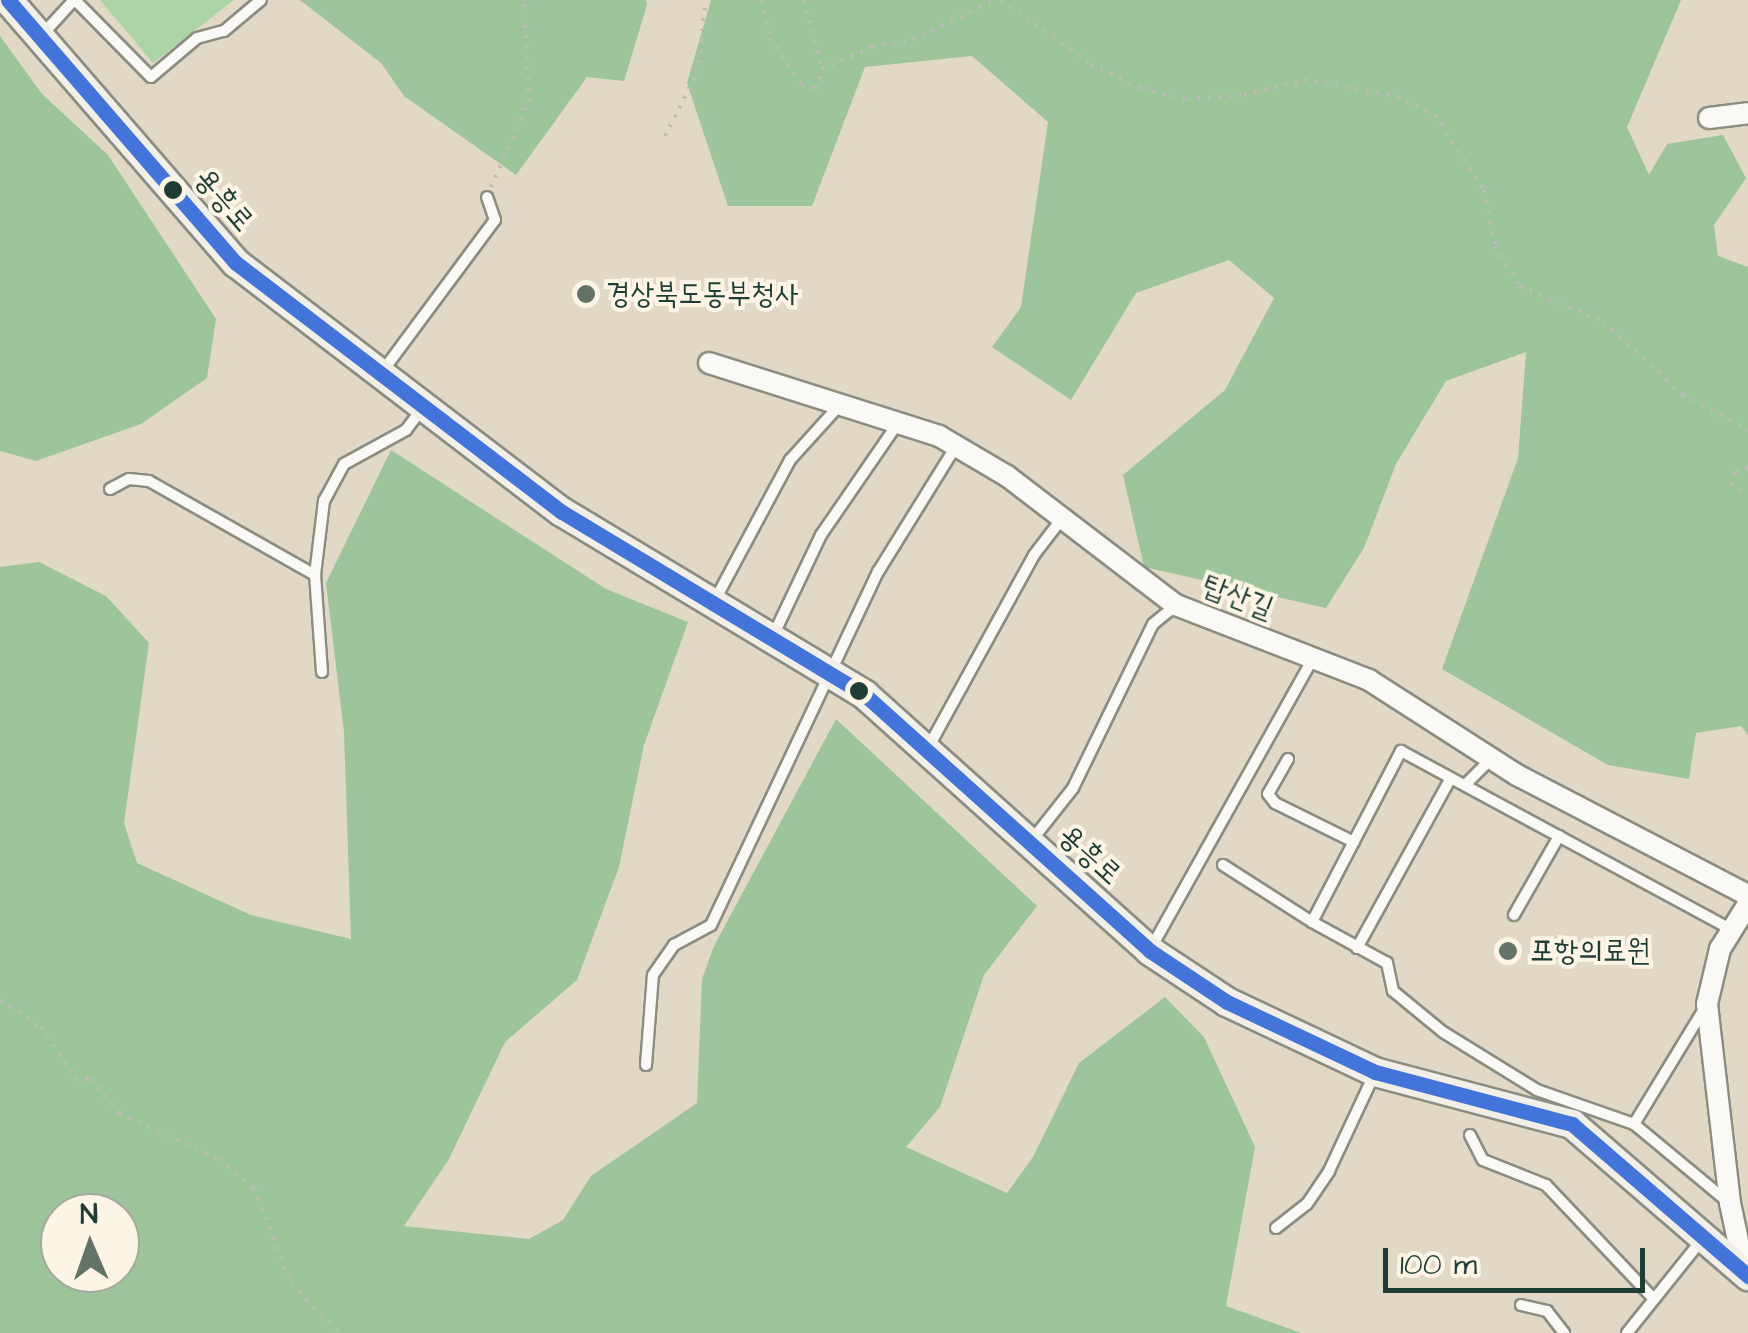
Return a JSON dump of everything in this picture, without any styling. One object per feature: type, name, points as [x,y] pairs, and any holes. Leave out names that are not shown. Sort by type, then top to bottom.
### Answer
[{"type":"street","name":"용흥로","points":[[8,0],[236,264],[562,512],[713,606],[829,669],[928,748],[1150,951],[1227,1002],[1375,1072],[1572,1124],[1747,1275]]},
{"type":"street","points":[[1710,118],[1748,112]]},
{"type":"street","name":"탑산길","points":[[709,363],[956,445],[1007,476],[1060,522],[1176,605],[1316,654],[1370,680],[1491,758],[1748,895]]},
{"type":"street","points":[[1747,1275],[1730,1204],[1708,1004],[1720,949],[1748,904]]},
{"type":"lane","points":[[40,37],[75,0],[151,77],[197,38],[224,31],[261,0]]},
{"type":"lane","points":[[380,375],[495,220],[487,197]]},
{"type":"lane","points":[[322,672],[316,574],[324,501],[344,464],[406,430],[422,408]]},
{"type":"lane","points":[[713,606],[790,460],[836,408]]},
{"type":"lane","points":[[773,636],[821,535],[896,426]]},
{"type":"lane","points":[[646,1066],[654,975],[674,945],[711,926],[878,572],[956,445]]},
{"type":"lane","points":[[110,489],[129,479],[149,481],[316,574]]},
{"type":"lane","points":[[928,748],[1034,555],[1060,522]]},
{"type":"lane","points":[[1028,843],[1072,788],[1154,624],[1176,605]]},
{"type":"lane","points":[[1150,951],[1316,654]]},
{"type":"lane","points":[[1312,922],[1401,751],[1732,930]]},
{"type":"lane","points":[[1465,785],[1491,758]]},
{"type":"lane","points":[[1288,759],[1268,794],[1275,803],[1354,842]]},
{"type":"lane","points":[[1357,948],[1451,778]]},
{"type":"lane","points":[[1514,915],[1559,836]]},
{"type":"lane","points":[[1223,866],[1387,963],[1394,991],[1444,1032],[1538,1090],[1634,1124],[1730,1204]]},
{"type":"lane","points":[[1634,1124],[1708,1004]]},
{"type":"lane","points":[[1276,1228],[1307,1204],[1329,1171],[1375,1072]]},
{"type":"lane","points":[[1470,1135],[1484,1160],[1546,1185],[1651,1296]]},
{"type":"lane","points":[[1627,1333],[1651,1296],[1704,1237]]},
{"type":"lane","points":[[1521,1305],[1547,1311],[1564,1333]]},
{"type":"path","points":[[487,197],[529,101],[524,0]]},
{"type":"path","points":[[665,136],[697,73],[706,0]]},
{"type":"path","points":[[762,0],[770,38],[802,86],[817,89],[822,69],[804,0]]},
{"type":"path","points":[[822,69],[872,47],[913,40],[998,0],[1091,64],[1142,89],[1187,99],[1244,95],[1304,80],[1397,96],[1435,115],[1484,190],[1496,246],[1520,286],[1604,322],[1682,396],[1748,430]]},
{"type":"path","points":[[1748,468],[1734,472],[1731,484],[1748,495]]},
{"type":"path","points":[[0,1001],[41,1027],[76,1079],[91,1079],[120,1114],[219,1159],[254,1188],[291,1284],[320,1320],[340,1333]]},
{"type":"green space","points":[[100,0],[234,0],[153,63]]},
{"type":"green space","points":[[300,0],[646,0],[647,5],[624,81],[587,77],[516,175],[404,96],[381,63]]},
{"type":"green space","points":[[711,0],[1681,0],[1627,127],[1649,175],[1667,144],[1723,135],[1746,178],[1714,225],[1718,256],[1748,267],[1748,735],[1741,726],[1696,733],[1689,779],[1608,765],[1442,669],[1518,458],[1526,352],[1446,381],[1396,464],[1364,548],[1326,608],[1144,567],[1123,475],[1225,390],[1274,298],[1229,260],[1136,293],[1071,400],[992,347],[1021,307],[1048,122],[972,56],[865,67],[812,206],[728,206],[687,83]]},
{"type":"green space","points":[[0,36],[42,94],[108,155],[216,319],[207,378],[141,424],[36,461],[0,451]]},
{"type":"green space","points":[[391,450],[606,589],[688,622],[644,745],[619,867],[577,980],[505,1042],[449,1159],[404,1226],[529,1239],[563,1220],[591,1176],[697,1103],[702,979],[714,946],[836,719],[1037,906],[984,975],[940,1107],[906,1147],[1007,1193],[1033,1157],[1079,1063],[1165,997],[1204,1037],[1255,1147],[1226,1306],[1301,1333],[0,1333],[0,567],[39,562],[106,596],[149,643],[124,823],[137,863],[251,915],[351,939],[344,732],[326,583]]},
{"type":"transit line","points":[[8,0],[236,263],[562,512],[865,695],[1150,951],[1227,1002],[1375,1072],[1572,1124],[1748,1276]]},
{"type":"place","name":"경상북도동부청사","points":[[586,294]]},
{"type":"place","name":"포항의료원","points":[[1508,951]]}]
